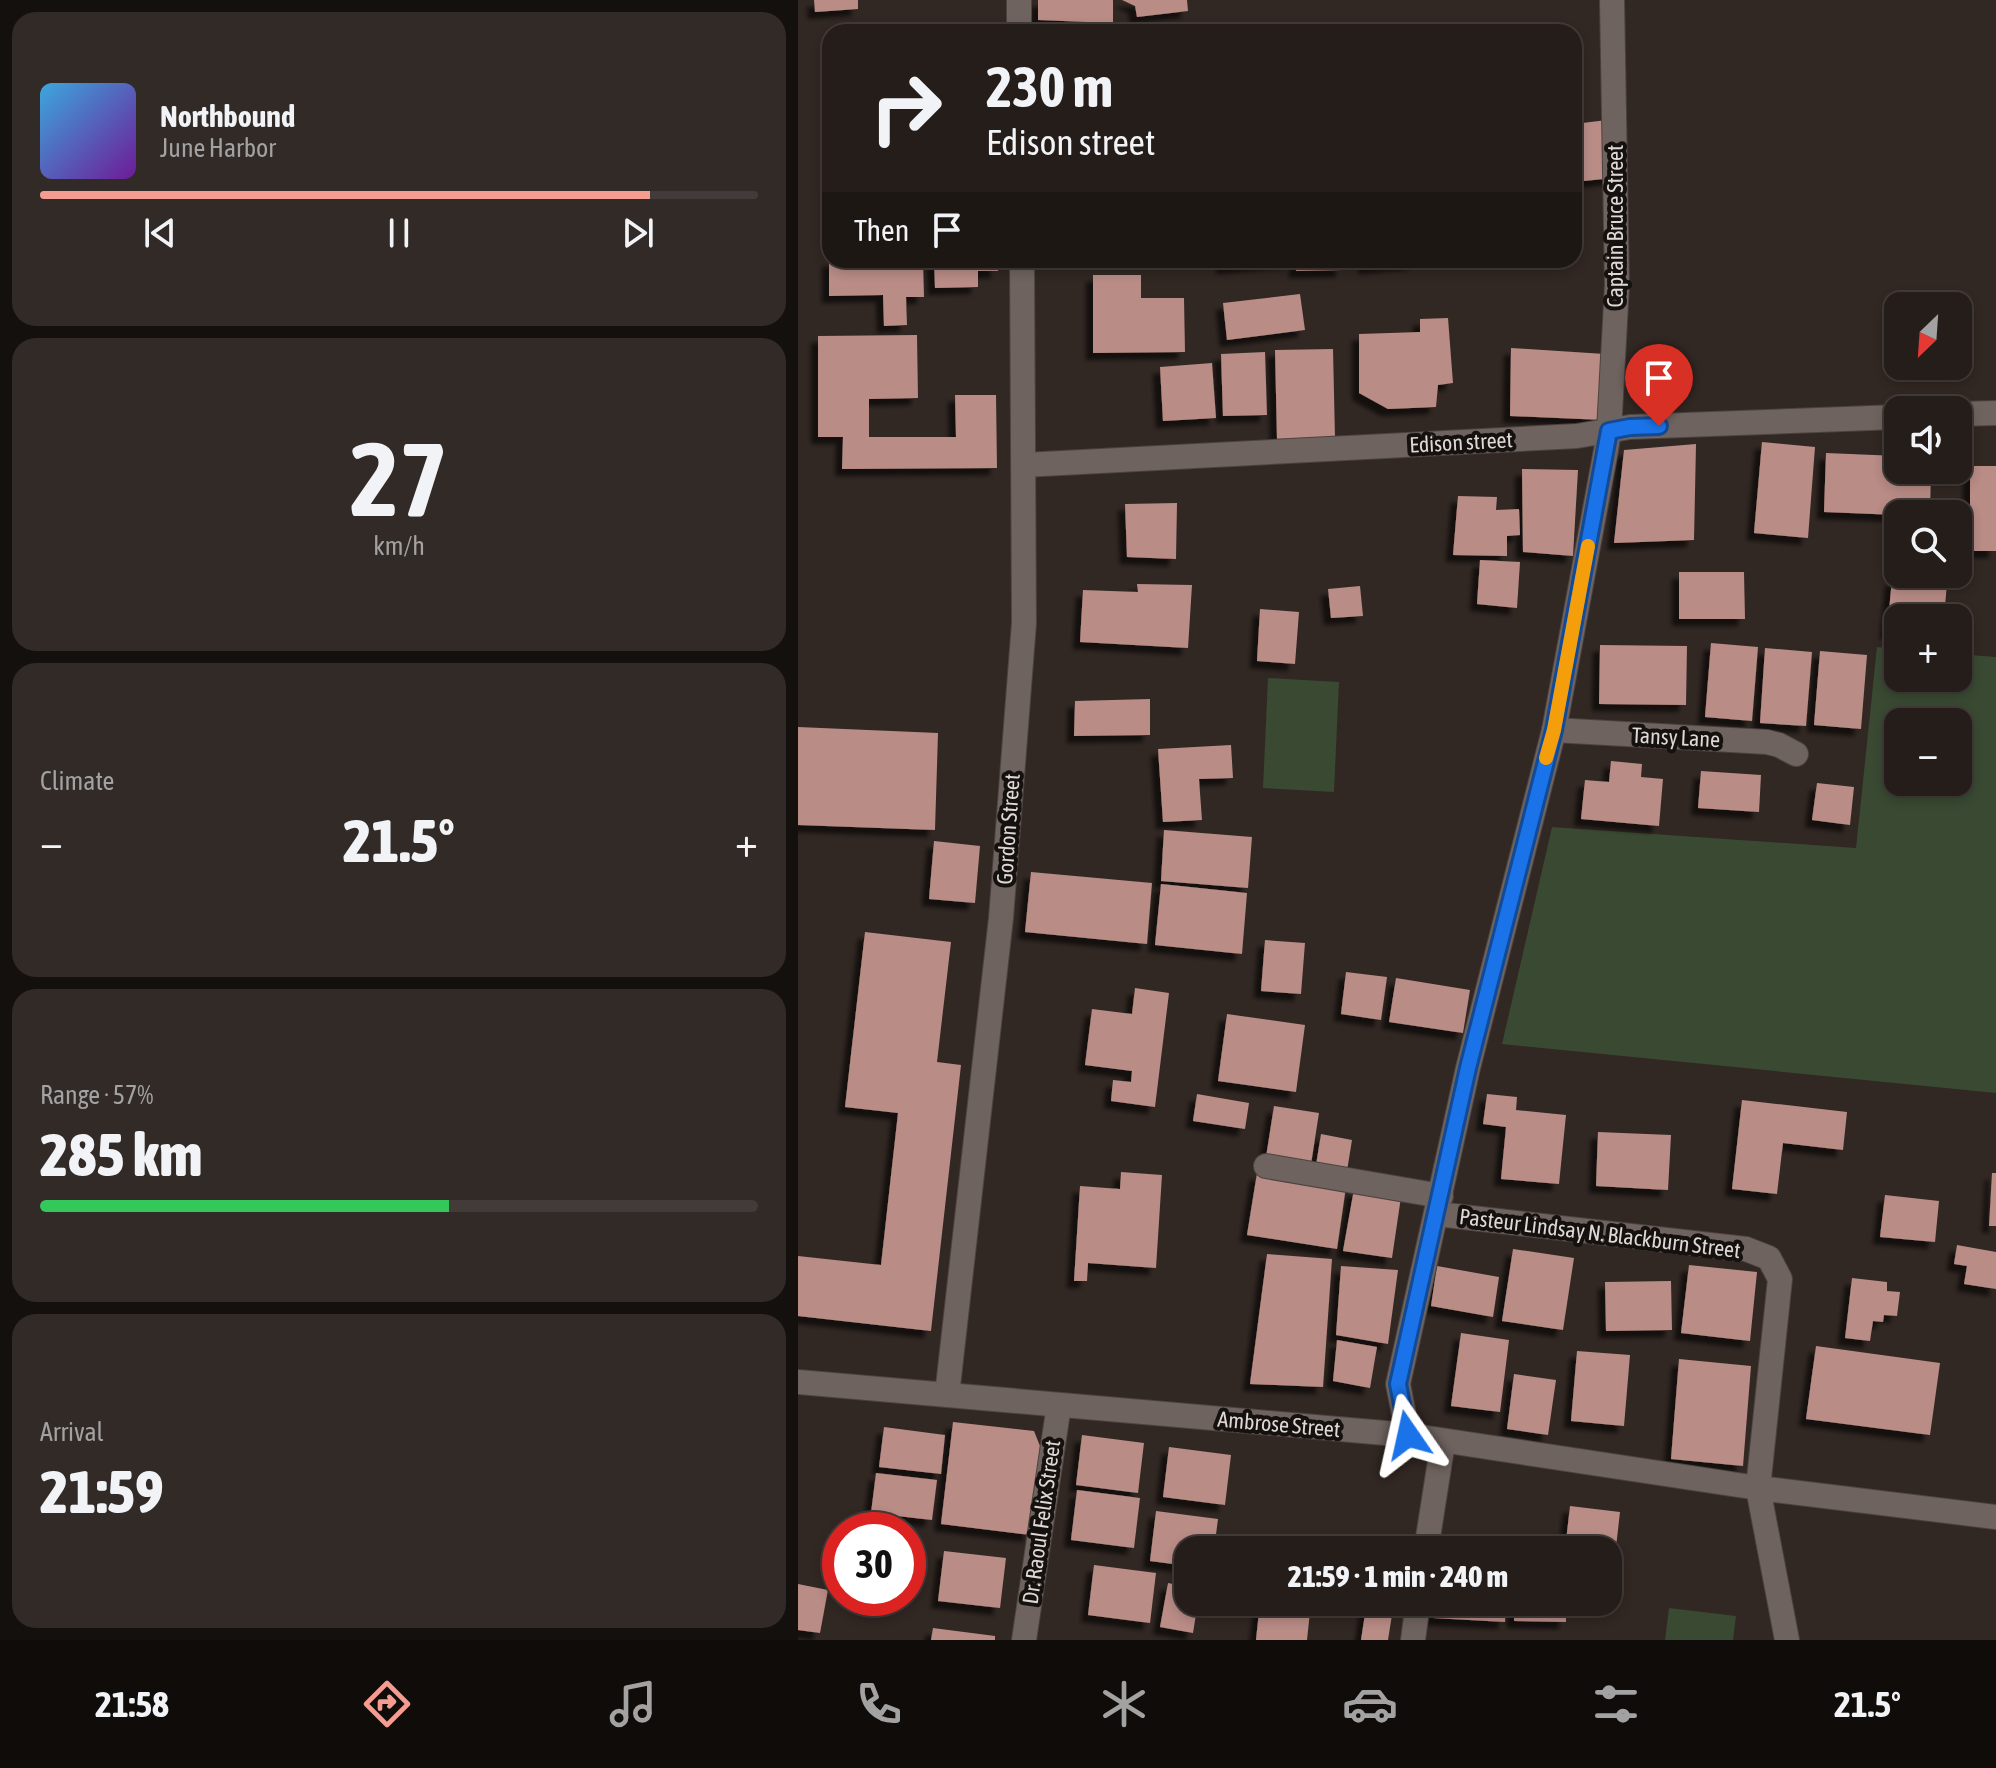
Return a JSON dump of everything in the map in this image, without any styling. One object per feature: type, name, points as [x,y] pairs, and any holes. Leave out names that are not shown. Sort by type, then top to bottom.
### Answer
[{"type":"street","points":[[1019,0],[1019,24]]},
{"type":"street","name":"Captain Bruce Street","points":[[1408,1435],[1398,1384],[1468,1068],[1554,730],[1609,431],[1617,285],[1612,0]]},
{"type":"street","name":"Gordon Street","points":[[947,1395],[1001,918],[1024,623],[1022,268]]},
{"type":"street","points":[[1972,414],[1996,413]]},
{"type":"street","name":"Edison street","points":[[1024,465],[1577,436],[1630,427],[1884,418]]},
{"type":"street","name":"Tansy Lane","points":[[1554,730],[1767,742],[1796,754]]},
{"type":"street","points":[[1266,1166],[1439,1205]]},
{"type":"street","name":"Pasteur Lindsay N. Blackburn Street","points":[[1439,1205],[1746,1249],[1769,1258],[1780,1279],[1758,1488]]},
{"type":"street","name":"Ambrose Street","points":[[798,1382],[1408,1435],[1758,1488],[1996,1517]]},
{"type":"street","name":"Dr. Raoul Felix Street","points":[[1024,1640],[1059,1405]]},
{"type":"street","points":[[1428,1536],[1443,1442]]},
{"type":"street","points":[[1758,1488],[1787,1640]]},
{"type":"street","points":[[1413,1640],[1416,1616]]},
{"type":"green space","points":[[1877,647],[1884,648],[1884,692],[1972,692],[1972,655],[1996,657],[1996,1093],[1502,1044],[1552,827],[1856,848]]},
{"type":"green space","points":[[1268,678],[1339,682],[1334,792],[1263,788]]},
{"type":"green space","points":[[1669,1608],[1736,1616],[1733,1640],[1665,1640]]},
{"type":"building","points":[[814,0],[858,0],[858,9],[815,12]]},
{"type":"building","points":[[1038,0],[1113,0],[1113,23],[1038,20]]},
{"type":"building","points":[[1122,0],[1187,0],[1188,11],[1137,17],[1135,6]]},
{"type":"building","points":[[1607,120],[1613,178],[1582,181],[1582,123]]},
{"type":"building","points":[[829,268],[923,268],[924,297],[906,297],[907,325],[884,326],[883,295],[829,296]]},
{"type":"building","points":[[934,268],[998,268],[998,271],[978,271],[978,287],[935,288]]},
{"type":"building","points":[[1296,268],[1343,270],[1296,271]]},
{"type":"building","points":[[1093,275],[1141,275],[1141,298],[1184,298],[1185,352],[1093,353]]},
{"type":"building","points":[[1300,294],[1305,330],[1227,340],[1223,303]]},
{"type":"building","points":[[1448,318],[1453,383],[1438,385],[1436,407],[1388,409],[1359,393],[1359,334],[1420,332],[1420,319]]},
{"type":"building","points":[[917,335],[918,398],[869,399],[869,437],[956,437],[955,395],[996,395],[997,468],[842,469],[843,437],[818,437],[818,336]]},
{"type":"building","points":[[1511,348],[1605,354],[1604,420],[1510,416]]},
{"type":"building","points":[[1333,349],[1335,438],[1277,439],[1275,350]]},
{"type":"building","points":[[1265,352],[1267,415],[1223,416],[1221,354]]},
{"type":"building","points":[[1212,363],[1216,418],[1163,421],[1160,367]]},
{"type":"building","points":[[1762,442],[1815,447],[1808,538],[1754,533]]},
{"type":"building","points":[[1696,444],[1694,540],[1614,543],[1624,450]]},
{"type":"building","points":[[1826,453],[1884,455],[1884,484],[1931,484],[1930,500],[1884,500],[1884,514],[1824,512]]},
{"type":"building","points":[[1972,466],[1996,466],[1996,551],[1972,551]]},
{"type":"building","points":[[1522,469],[1578,470],[1573,556],[1523,552]]},
{"type":"building","points":[[1458,496],[1497,497],[1496,510],[1519,509],[1520,535],[1507,536],[1507,556],[1453,555]]},
{"type":"building","points":[[1177,503],[1176,559],[1127,557],[1125,504]]},
{"type":"building","points":[[1480,560],[1520,562],[1517,608],[1477,604]]},
{"type":"building","points":[[1679,572],[1744,572],[1745,619],[1679,619]]},
{"type":"building","points":[[1137,584],[1192,585],[1188,648],[1080,642],[1083,590],[1138,592]]},
{"type":"building","points":[[1360,586],[1363,616],[1331,618],[1328,589]]},
{"type":"building","points":[[1891,588],[1947,588],[1945,604],[1890,604]]},
{"type":"building","points":[[1260,609],[1299,612],[1295,664],[1257,661]]},
{"type":"building","points":[[1711,643],[1758,647],[1752,721],[1705,717]]},
{"type":"building","points":[[1600,645],[1687,646],[1686,705],[1599,704]]},
{"type":"building","points":[[1765,648],[1812,652],[1806,726],[1760,723]]},
{"type":"building","points":[[1820,651],[1867,655],[1861,729],[1814,725]]},
{"type":"building","points":[[1150,699],[1150,735],[1074,736],[1075,701]]},
{"type":"building","points":[[798,727],[938,733],[935,830],[798,825]]},
{"type":"building","points":[[1231,745],[1233,778],[1199,779],[1202,820],[1163,822],[1158,749]]},
{"type":"building","points":[[1611,761],[1642,764],[1641,777],[1663,779],[1659,826],[1581,819],[1585,780],[1609,782]]},
{"type":"building","points":[[1701,771],[1761,775],[1759,812],[1698,808]]},
{"type":"building","points":[[1817,783],[1854,787],[1850,825],[1812,820]]},
{"type":"building","points":[[1164,830],[1252,837],[1248,888],[1161,881]]},
{"type":"building","points":[[934,841],[980,846],[975,903],[929,899]]},
{"type":"building","points":[[1031,872],[1152,883],[1147,944],[1025,932]]},
{"type":"building","points":[[1161,884],[1247,893],[1242,954],[1155,945]]},
{"type":"building","points":[[865,932],[951,942],[937,1062],[961,1065],[931,1331],[798,1316],[798,1256],[881,1265],[898,1113],[845,1107]]},
{"type":"building","points":[[1265,940],[1305,943],[1301,994],[1261,991]]},
{"type":"building","points":[[1346,972],[1387,977],[1381,1020],[1341,1014]]},
{"type":"building","points":[[1396,978],[1470,990],[1463,1033],[1389,1022]]},
{"type":"building","points":[[1135,988],[1169,993],[1155,1107],[1111,1101],[1113,1080],[1131,1082],[1132,1071],[1085,1065],[1092,1009],[1132,1014]]},
{"type":"building","points":[[1227,1014],[1305,1025],[1296,1092],[1218,1081]]},
{"type":"building","points":[[1197,1094],[1249,1103],[1245,1129],[1193,1121]]},
{"type":"building","points":[[1487,1094],[1517,1097],[1516,1110],[1566,1115],[1559,1184],[1501,1179],[1506,1127],[1483,1124]]},
{"type":"building","points":[[1742,1100],[1847,1112],[1843,1150],[1783,1143],[1777,1194],[1732,1189]]},
{"type":"building","points":[[1274,1106],[1319,1113],[1311,1164],[1266,1157]]},
{"type":"building","points":[[1598,1132],[1671,1135],[1668,1190],[1596,1186]]},
{"type":"building","points":[[1321,1134],[1352,1140],[1347,1171],[1316,1165]]},
{"type":"building","points":[[1121,1172],[1162,1175],[1156,1268],[1088,1263],[1087,1281],[1074,1281],[1080,1186],[1120,1189]]},
{"type":"building","points":[[1257,1173],[1346,1187],[1337,1249],[1247,1235]]},
{"type":"building","points":[[1992,1173],[1996,1173],[1996,1226],[1989,1226]]},
{"type":"building","points":[[1354,1189],[1401,1197],[1392,1258],[1343,1251]]},
{"type":"building","points":[[1885,1195],[1939,1201],[1935,1242],[1880,1237]]},
{"type":"building","points":[[1957,1245],[1996,1252],[1996,1289],[1964,1284],[1967,1266],[1954,1264]]},
{"type":"building","points":[[1513,1249],[1574,1258],[1563,1330],[1502,1321]]},
{"type":"building","points":[[1267,1254],[1332,1259],[1323,1387],[1250,1384]]},
{"type":"building","points":[[1689,1265],[1757,1272],[1750,1341],[1681,1333]]},
{"type":"building","points":[[1341,1266],[1398,1270],[1388,1344],[1336,1335]]},
{"type":"building","points":[[1437,1266],[1499,1277],[1493,1317],[1431,1306]]},
{"type":"building","points":[[1852,1278],[1887,1282],[1887,1291],[1900,1292],[1897,1316],[1884,1315],[1883,1322],[1873,1321],[1870,1341],[1845,1338]]},
{"type":"building","points":[[1671,1281],[1672,1330],[1606,1331],[1605,1282]]},
{"type":"building","points":[[1461,1333],[1509,1340],[1500,1412],[1451,1406]]},
{"type":"building","points":[[1337,1340],[1377,1347],[1370,1388],[1333,1381]]},
{"type":"building","points":[[1816,1346],[1940,1363],[1930,1435],[1806,1419]]},
{"type":"building","points":[[1577,1351],[1630,1355],[1624,1426],[1571,1421]]},
{"type":"building","points":[[1679,1359],[1751,1366],[1743,1466],[1671,1459]]},
{"type":"building","points":[[1514,1374],[1556,1380],[1548,1435],[1507,1429]]},
{"type":"building","points":[[953,1422],[1034,1431],[1040,1446],[1030,1535],[941,1524]]},
{"type":"building","points":[[884,1427],[945,1435],[941,1474],[879,1467]]},
{"type":"building","points":[[1082,1435],[1144,1443],[1138,1493],[1076,1485]]},
{"type":"building","points":[[1169,1447],[1231,1455],[1225,1505],[1163,1497]]},
{"type":"building","points":[[876,1473],[937,1480],[932,1520],[926,1519],[926,1512],[871,1512]]},
{"type":"building","points":[[1077,1490],[1140,1498],[1134,1548],[1071,1540]]},
{"type":"building","points":[[1570,1506],[1620,1512],[1617,1536],[1567,1536]]},
{"type":"building","points":[[1156,1511],[1218,1519],[1216,1536],[1174,1536],[1174,1564],[1150,1561]]},
{"type":"building","points":[[944,1551],[1006,1558],[1000,1608],[938,1601]]},
{"type":"building","points":[[1094,1565],[1156,1573],[1150,1623],[1088,1615]]},
{"type":"building","points":[[1168,1583],[1174,1584],[1174,1616],[1196,1616],[1193,1633],[1160,1627]]},
{"type":"building","points":[[798,1584],[822,1589],[820,1633],[798,1630]]},
{"type":"building","points":[[1259,1616],[1310,1616],[1307,1640],[1256,1640]]},
{"type":"building","points":[[1365,1616],[1392,1616],[1388,1640],[1361,1640]]},
{"type":"building","points":[[1433,1616],[1505,1616],[1505,1622]]},
{"type":"building","points":[[1514,1616],[1566,1616],[1566,1622],[1514,1621]]},
{"type":"building","points":[[933,1628],[995,1636],[995,1640],[931,1640]]},
{"type":"slow traffic","points":[[1546,758],[1554,730],[1588,546]]},
{"type":"route","points":[[1408,1435],[1398,1384],[1468,1068],[1554,730],[1609,431],[1659,426]]}]
